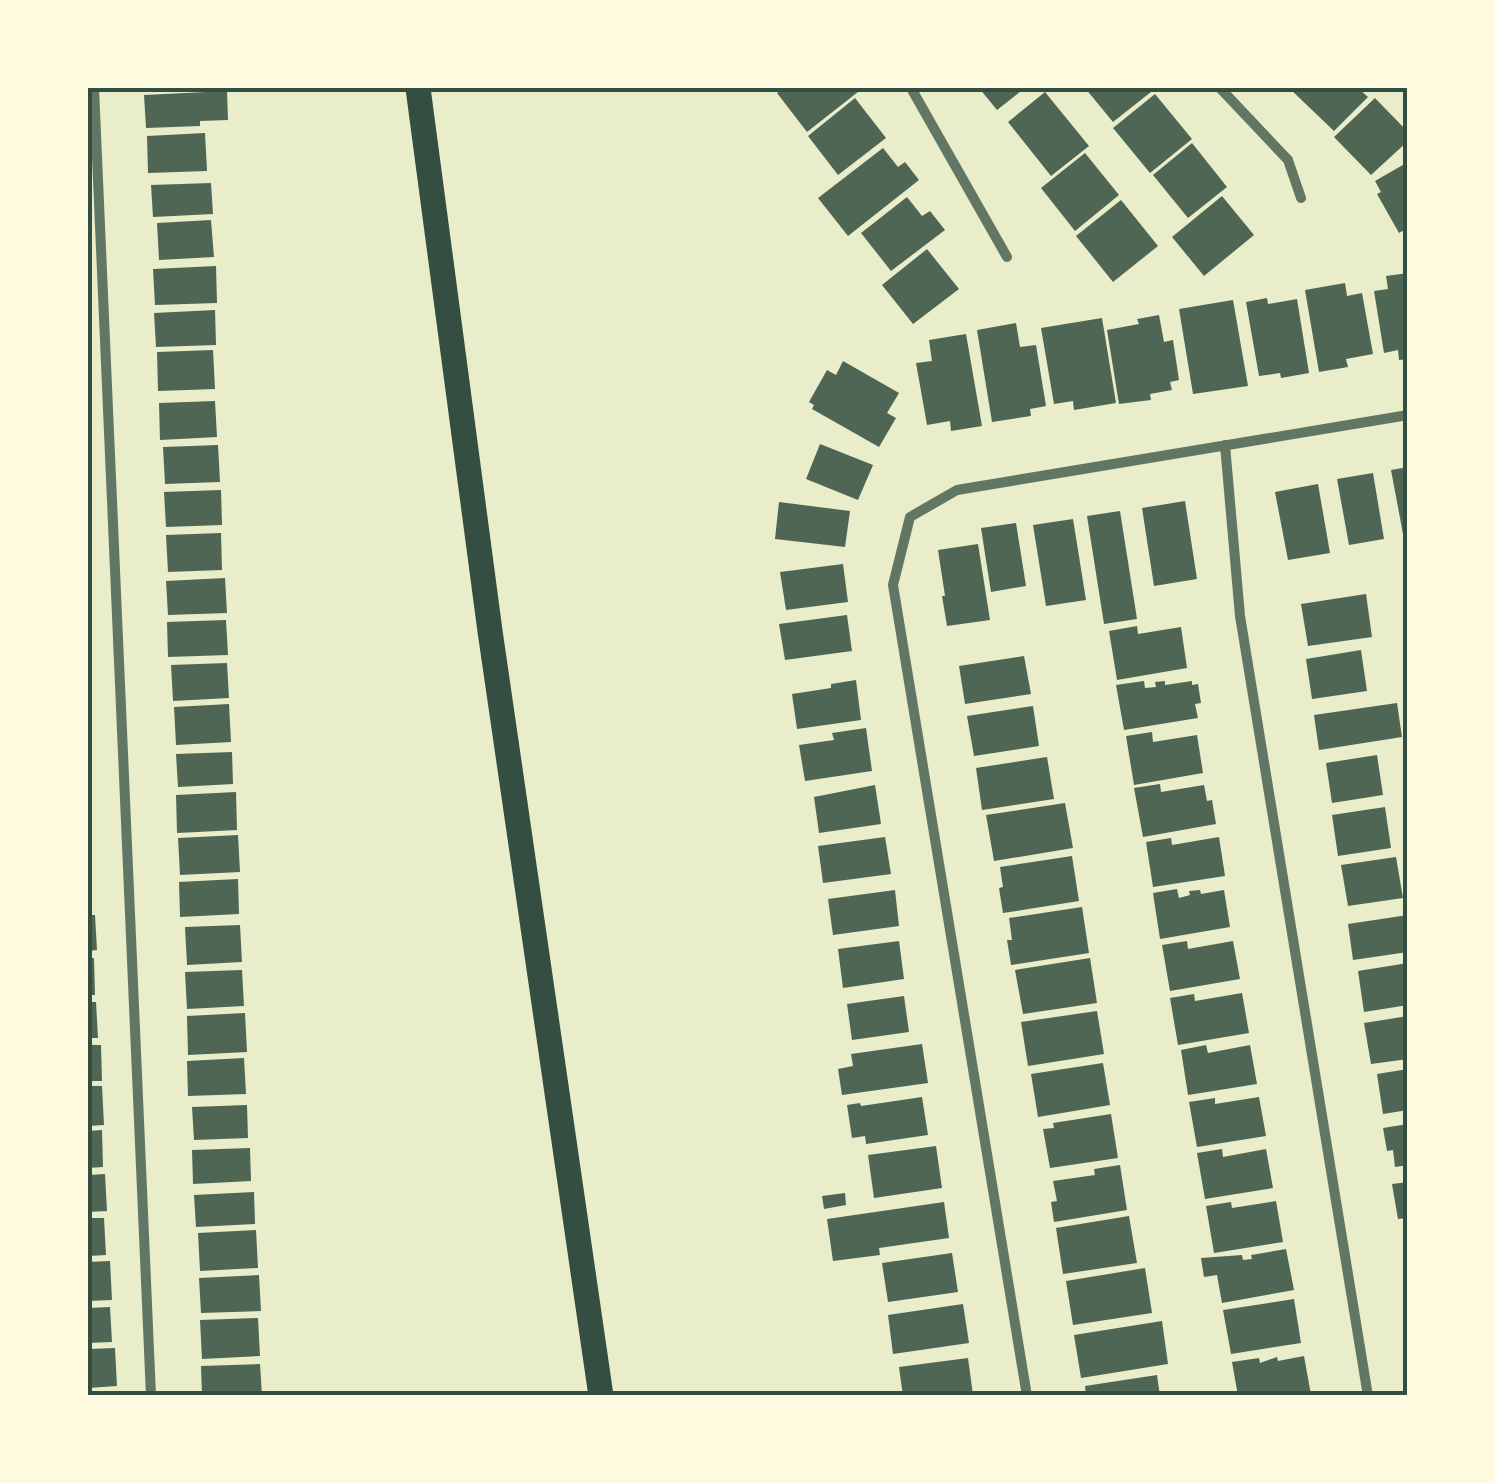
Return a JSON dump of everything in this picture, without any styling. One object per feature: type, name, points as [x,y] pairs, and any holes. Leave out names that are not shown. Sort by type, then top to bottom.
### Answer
[{"type":"main road","points":[[418,88],[490,632],[601,1396]]},
{"type":"street","points":[[94,88],[151,1396]]},
{"type":"street","points":[[911,88],[1008,258]]},
{"type":"street","points":[[1220,88],[1288,160],[1301,198]]},
{"type":"street","points":[[1027,1396],[893,585],[910,516],[957,490],[1408,415]]},
{"type":"street","points":[[1225,445],[1240,616],[1368,1396]]},
{"type":"building","points":[[784,88],[863,88],[807,132],[777,93]]},
{"type":"building","points":[[979,88],[1025,88],[997,110]]},
{"type":"building","points":[[1085,88],[1148,88],[1151,92],[1113,122]]},
{"type":"building","points":[[1289,88],[1358,88],[1368,97],[1334,131]]},
{"type":"building","points":[[227,91],[228,120],[200,121],[200,126],[146,128],[144,95]]},
{"type":"building","points":[[1045,92],[1089,146],[1051,176],[1008,122]]},
{"type":"building","points":[[1155,94],[1192,139],[1150,173],[1113,128]]},
{"type":"building","points":[[855,98],[886,138],[838,175],[808,136]]},
{"type":"building","points":[[1375,98],[1408,132],[1408,141],[1371,175],[1334,137]]},
{"type":"building","points":[[205,133],[207,171],[148,173],[147,136]]},
{"type":"building","points":[[1192,143],[1227,187],[1188,218],[1153,175]]},
{"type":"building","points":[[883,148],[898,167],[905,162],[919,180],[848,236],[818,198]]},
{"type":"building","points":[[1085,153],[1119,195],[1075,231],[1041,188]]},
{"type":"building","points":[[1408,162],[1408,228],[1399,233],[1377,194],[1381,192],[1375,181]]},
{"type":"building","points":[[211,183],[213,214],[153,217],[151,185]]},
{"type":"building","points":[[1222,196],[1254,235],[1204,276],[1172,237]]},
{"type":"building","points":[[907,197],[922,216],[930,211],[945,230],[891,271],[861,233]]},
{"type":"building","points":[[1121,200],[1158,246],[1113,282],[1076,236]]},
{"type":"building","points":[[211,220],[214,257],[159,260],[157,223]]},
{"type":"building","points":[[927,249],[959,289],[913,324],[882,285]]},
{"type":"building","points":[[216,266],[217,303],[155,305],[153,269]]},
{"type":"building","points":[[1408,273],[1408,359],[1399,360],[1398,350],[1384,353],[1374,291],[1388,289],[1386,276]]},
{"type":"building","points":[[1345,283],[1347,296],[1362,293],[1373,354],[1346,359],[1348,367],[1319,372],[1305,290]]},
{"type":"building","points":[[1267,298],[1268,304],[1297,299],[1309,373],[1281,378],[1280,373],[1259,376],[1246,302]]},
{"type":"building","points":[[1233,300],[1248,386],[1193,394],[1179,309]]},
{"type":"building","points":[[215,310],[216,345],[156,347],[154,313]]},
{"type":"building","points":[[1159,315],[1164,342],[1173,340],[1179,380],[1170,382],[1172,390],[1150,394],[1151,400],[1119,404],[1107,330],[1139,324],[1137,319]]},
{"type":"building","points":[[1102,318],[1116,403],[1074,410],[1073,401],[1054,404],[1041,328]]},
{"type":"building","points":[[1016,323],[1020,347],[1036,345],[1046,406],[1030,409],[1031,416],[992,422],[977,330]]},
{"type":"building","points":[[966,334],[982,426],[951,431],[950,421],[927,425],[916,363],[932,361],[929,340]]},
{"type":"building","points":[[213,350],[215,389],[158,391],[157,352]]},
{"type":"building","points":[[843,361],[899,393],[887,413],[896,418],[879,447],[812,409],[814,405],[809,402],[827,370],[836,375]]},
{"type":"building","points":[[215,401],[217,437],[160,440],[159,403]]},
{"type":"building","points":[[820,444],[873,465],[858,500],[806,479]]},
{"type":"building","points":[[218,445],[220,482],[165,484],[163,447]]},
{"type":"building","points":[[1408,467],[1408,533],[1403,534],[1391,470]]},
{"type":"building","points":[[1373,473],[1384,539],[1349,545],[1337,479]]},
{"type":"building","points":[[1318,484],[1330,553],[1288,560],[1275,492]]},
{"type":"building","points":[[221,490],[222,525],[166,527],[164,492]]},
{"type":"building","points":[[1185,501],[1197,579],[1154,586],[1142,508]]},
{"type":"building","points":[[779,502],[850,511],[845,547],[775,539]]},
{"type":"building","points":[[1120,511],[1137,619],[1104,624],[1087,516]]},
{"type":"building","points":[[1073,519],[1086,600],[1046,606],[1033,525]]},
{"type":"building","points":[[1016,523],[1026,586],[991,592],[981,528]]},
{"type":"building","points":[[221,533],[222,570],[168,572],[166,535]]},
{"type":"building","points":[[978,544],[990,620],[947,626],[938,550]]},
{"type":"building","points":[[843,564],[848,602],[786,610],[780,572]]},
{"type":"building","points":[[225,578],[227,613],[168,615],[166,581]]},
{"type":"building","points":[[1366,594],[1372,637],[1308,646],[1301,604]]},
{"type":"building","points":[[847,615],[852,651],[785,660],[779,624]]},
{"type":"building","points":[[226,620],[228,655],[168,657],[167,622]]},
{"type":"building","points":[[1137,626],[1138,634],[1181,627],[1187,668],[1117,680],[1109,631]]},
{"type":"building","points":[[1361,650],[1367,691],[1312,699],[1306,659]]},
{"type":"building","points":[[1024,656],[1031,694],[965,704],[959,666]]},
{"type":"building","points":[[227,663],[229,698],[173,701],[171,665]]},
{"type":"building","points":[[856,680],[861,720],[797,729],[792,694]]},
{"type":"building","points":[[1144,681],[1145,688],[1165,681],[1165,685],[1192,681],[1192,685],[1198,684],[1198,718],[1124,730],[1116,685]]},
{"type":"building","points":[[1397,703],[1402,737],[1319,750],[1314,715]]},
{"type":"building","points":[[229,704],[231,742],[176,745],[174,707]]},
{"type":"building","points":[[1033,706],[1039,746],[974,756],[967,716]]},
{"type":"building","points":[[866,728],[872,771],[805,781],[799,745],[834,740],[832,733]]},
{"type":"building","points":[[1152,732],[1153,742],[1197,735],[1203,773],[1134,785],[1126,736]]},
{"type":"building","points":[[232,752],[233,784],[178,787],[176,754]]},
{"type":"building","points":[[1377,755],[1383,795],[1332,803],[1326,763]]},
{"type":"building","points":[[1047,757],[1054,799],[982,810],[976,768]]},
{"type":"building","points":[[1160,784],[1161,792],[1204,785],[1207,801],[1212,800],[1216,824],[1143,837],[1134,788]]},
{"type":"building","points":[[875,785],[881,824],[819,833],[814,797]]},
{"type":"building","points":[[236,792],[237,830],[177,833],[176,795]]},
{"type":"building","points":[[1065,803],[1073,848],[994,861],[986,815]]},
{"type":"building","points":[[1385,807],[1391,848],[1338,856],[1332,815]]},
{"type":"building","points":[[238,835],[240,872],[180,875],[178,838]]},
{"type":"building","points":[[885,837],[891,874],[823,883],[818,846]]},
{"type":"building","points":[[1219,837],[1225,876],[1153,887],[1146,842],[1171,838],[1172,845]]},
{"type":"building","points":[[1072,856],[1079,901],[1003,913],[1000,867]]},
{"type":"building","points":[[1396,857],[1403,898],[1348,906],[1341,865]]},
{"type":"building","points":[[238,879],[239,914],[180,917],[179,882]]},
{"type":"building","points":[[1177,889],[1179,898],[1190,895],[1189,891],[1200,890],[1201,894],[1224,890],[1230,927],[1160,939],[1153,893]]},
{"type":"building","points":[[895,890],[899,926],[833,935],[828,899]]},
{"type":"building","points":[[1082,907],[1089,953],[1011,965],[1009,918]]},
{"type":"building","points":[[88,915],[95,915],[97,950],[88,951]]},
{"type":"building","points":[[1408,915],[1408,952],[1353,960],[1348,924]]},
{"type":"building","points":[[240,925],[242,962],[187,965],[185,927]]},
{"type":"building","points":[[899,941],[904,979],[843,988],[838,949]]},
{"type":"building","points":[[1187,941],[1188,949],[1233,941],[1240,979],[1170,991],[1162,945]]},
{"type":"building","points":[[88,958],[94,958],[95,995],[88,995]]},
{"type":"building","points":[[1090,958],[1097,1003],[1023,1014],[1015,970]]},
{"type":"building","points":[[1408,963],[1408,1005],[1364,1012],[1358,971]]},
{"type":"building","points":[[242,970],[244,1006],[187,1009],[185,972]]},
{"type":"building","points":[[1242,993],[1249,1033],[1178,1045],[1170,998],[1194,994],[1195,1001]]},
{"type":"building","points":[[904,996],[909,1032],[852,1040],[847,1004]]},
{"type":"building","points":[[88,1002],[96,1002],[98,1038],[88,1038]]},
{"type":"building","points":[[1097,1011],[1104,1054],[1028,1066],[1021,1022]]},
{"type":"building","points":[[245,1013],[247,1052],[188,1055],[187,1016]]},
{"type":"building","points":[[1408,1016],[1408,1059],[1371,1064],[1364,1023]]},
{"type":"building","points":[[922,1044],[928,1083],[842,1095],[838,1069],[853,1066],[851,1054]]},
{"type":"building","points":[[88,1045],[101,1045],[102,1081],[88,1081]]},
{"type":"building","points":[[1206,1045],[1208,1053],[1250,1045],[1257,1084],[1188,1095],[1181,1050]]},
{"type":"building","points":[[244,1058],[246,1094],[188,1096],[187,1061]]},
{"type":"building","points":[[1103,1063],[1110,1105],[1038,1117],[1031,1074]]},
{"type":"building","points":[[1408,1069],[1408,1110],[1383,1114],[1377,1074]]},
{"type":"building","points":[[88,1086],[102,1086],[104,1125],[88,1126]]},
{"type":"building","points":[[922,1097],[928,1135],[866,1144],[865,1136],[852,1138],[847,1105]]},
{"type":"building","points":[[1259,1097],[1266,1136],[1197,1147],[1189,1102],[1215,1098],[1215,1104]]},
{"type":"building","points":[[247,1105],[248,1138],[194,1140],[192,1107]]},
{"type":"building","points":[[1111,1114],[1118,1158],[1050,1168],[1043,1129],[1054,1128],[1053,1123]]},
{"type":"building","points":[[1408,1124],[1408,1165],[1395,1167],[1393,1150],[1387,1151],[1383,1128]]},
{"type":"building","points":[[102,1130],[103,1167],[88,1168],[88,1131]]},
{"type":"building","points":[[936,1146],[942,1188],[874,1198],[868,1155]]},
{"type":"building","points":[[250,1148],[251,1181],[193,1184],[192,1150]]},
{"type":"building","points":[[1222,1149],[1223,1157],[1266,1149],[1273,1188],[1205,1199],[1197,1153]]},
{"type":"building","points":[[1120,1165],[1127,1210],[1054,1222],[1051,1202],[1057,1201],[1053,1181],[1095,1175],[1094,1169]]},
{"type":"building","points":[[105,1174],[107,1211],[88,1212],[88,1175]]},
{"type":"building","points":[[1408,1182],[1408,1218],[1398,1219],[1392,1184]]},
{"type":"building","points":[[254,1192],[255,1224],[196,1227],[194,1195]]},
{"type":"building","points":[[845,1193],[846,1205],[824,1209],[822,1196]]},
{"type":"building","points":[[1276,1201],[1283,1242],[1214,1253],[1206,1206],[1231,1202],[1232,1208]]},
{"type":"building","points":[[944,1202],[949,1238],[879,1248],[880,1255],[833,1261],[827,1219]]},
{"type":"building","points":[[1129,1216],[1137,1263],[1063,1274],[1056,1228]]},
{"type":"building","points":[[88,1218],[104,1218],[106,1255],[88,1256]]},
{"type":"building","points":[[256,1230],[258,1268],[200,1271],[198,1233]]},
{"type":"building","points":[[1286,1249],[1294,1290],[1222,1303],[1217,1275],[1204,1277],[1201,1258],[1242,1255],[1243,1260]]},
{"type":"building","points":[[952,1253],[958,1292],[888,1302],[882,1263]]},
{"type":"building","points":[[110,1261],[112,1300],[88,1301],[88,1262]]},
{"type":"building","points":[[1145,1268],[1152,1313],[1073,1325],[1066,1281]]},
{"type":"building","points":[[259,1275],[261,1311],[201,1313],[199,1278]]},
{"type":"building","points":[[1294,1299],[1301,1343],[1231,1354],[1223,1310]]},
{"type":"building","points":[[963,1304],[969,1343],[893,1354],[888,1315]]},
{"type":"building","points":[[110,1307],[112,1342],[88,1343],[88,1308]]},
{"type":"building","points":[[258,1318],[260,1356],[202,1359],[200,1320]]},
{"type":"building","points":[[1162,1321],[1168,1364],[1081,1378],[1074,1335]]},
{"type":"building","points":[[115,1348],[117,1386],[88,1388],[88,1349]]},
{"type":"building","points":[[1304,1356],[1311,1395],[1238,1396],[1232,1362],[1259,1358],[1260,1363],[1277,1357],[1278,1361]]},
{"type":"building","points":[[968,1358],[973,1395],[903,1396],[899,1367]]},
{"type":"building","points":[[260,1364],[262,1396],[202,1396],[201,1366]]},
{"type":"building","points":[[1157,1375],[1160,1396],[1086,1396],[1085,1386]]}]
